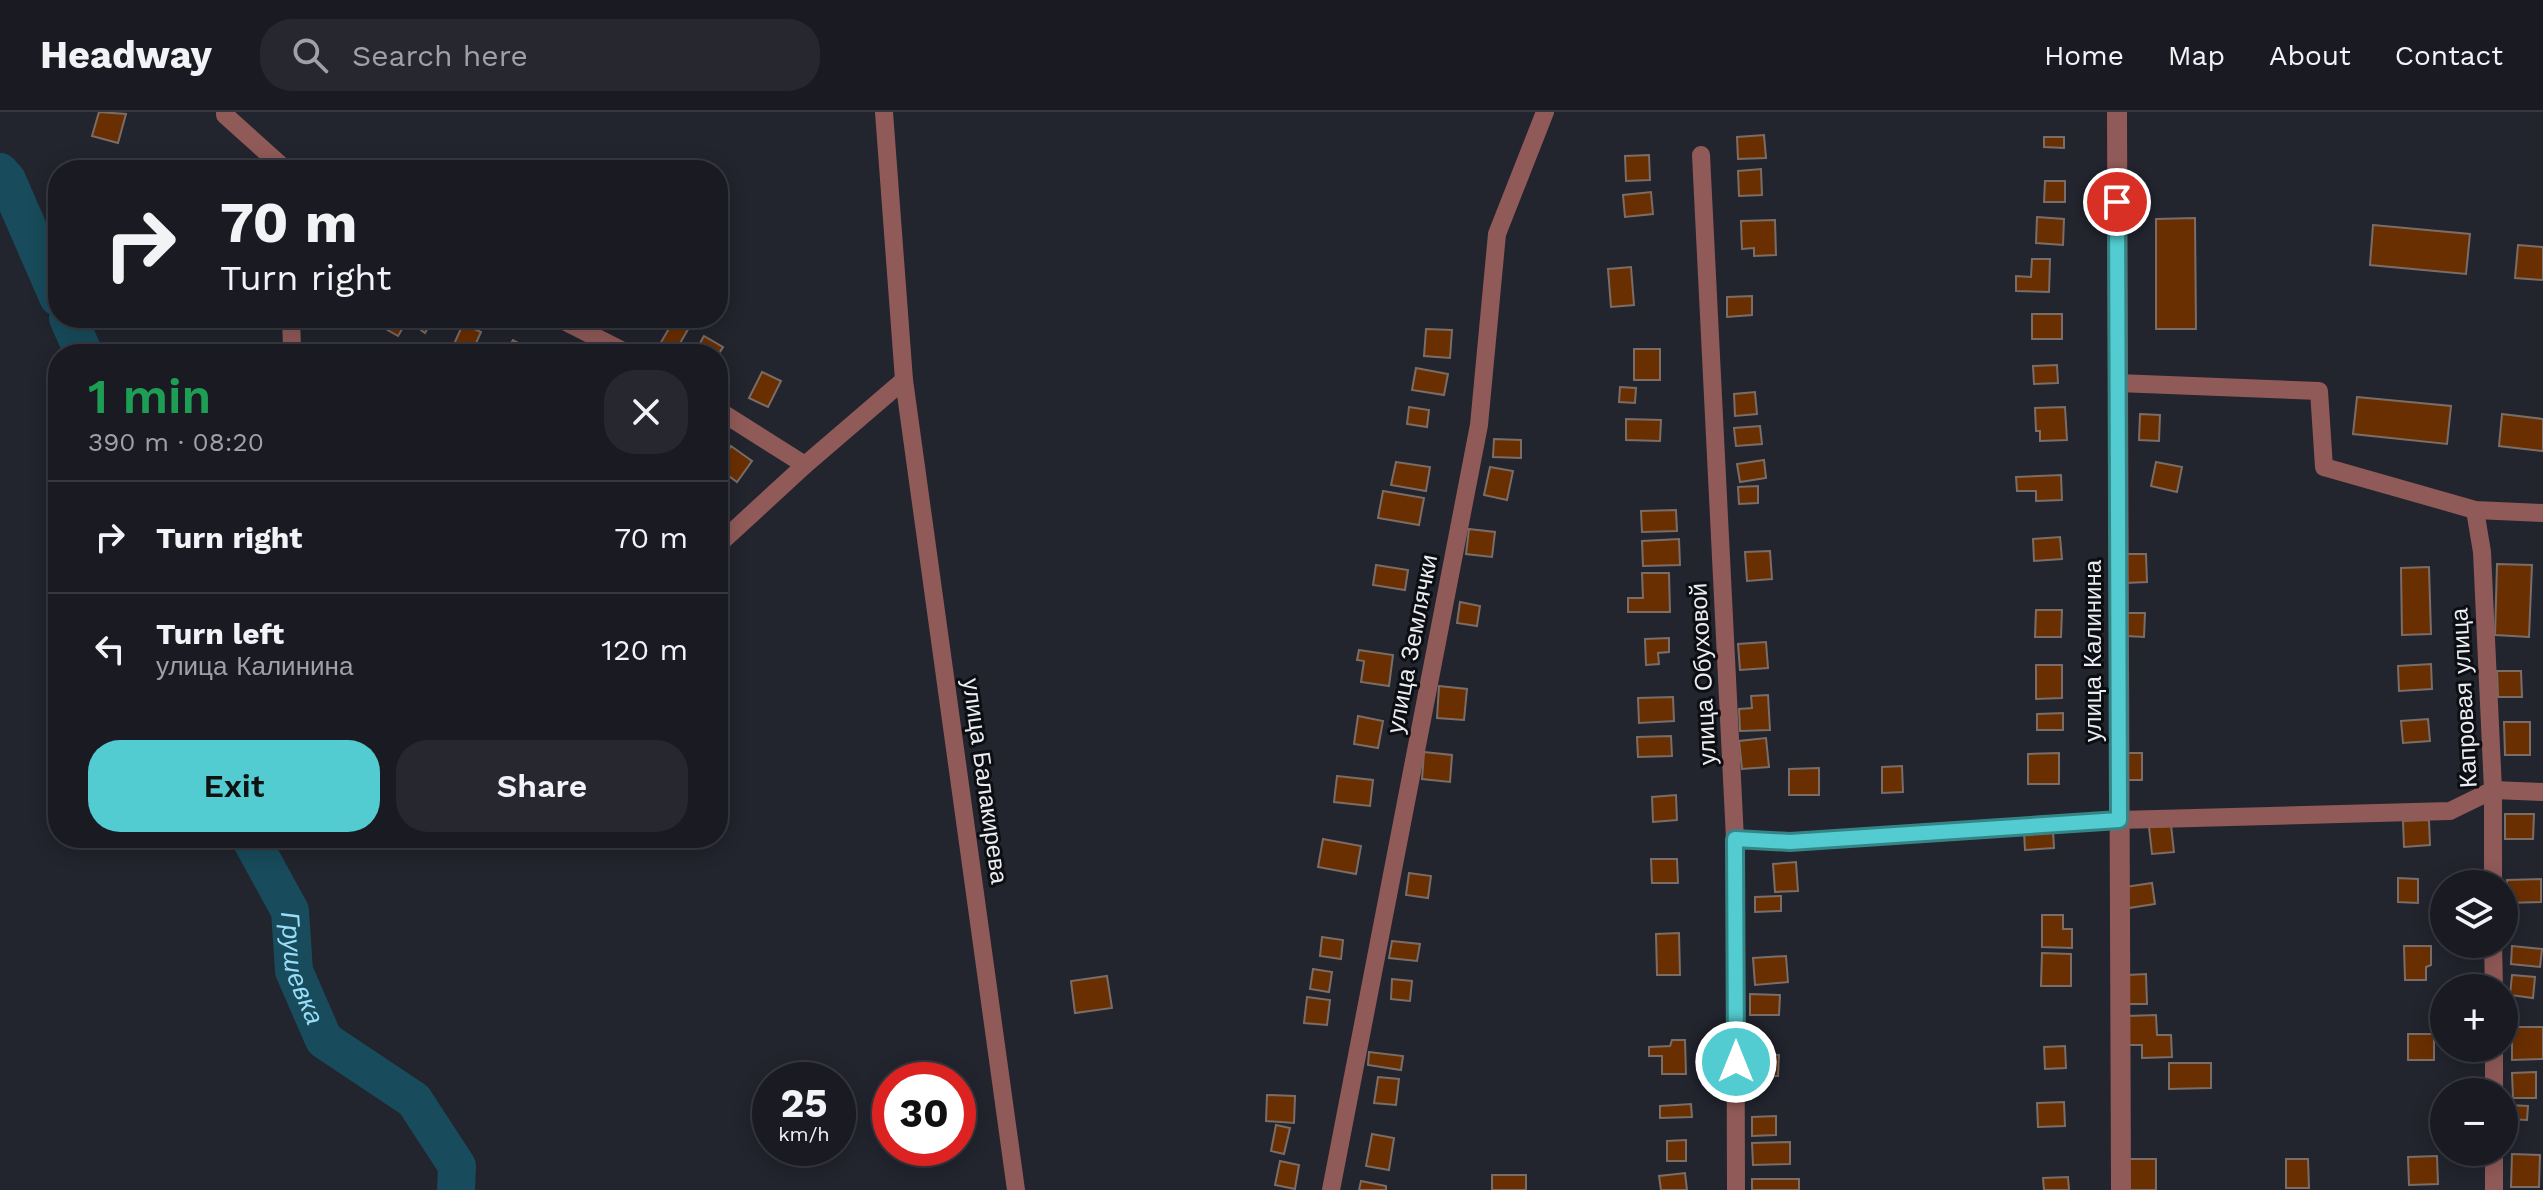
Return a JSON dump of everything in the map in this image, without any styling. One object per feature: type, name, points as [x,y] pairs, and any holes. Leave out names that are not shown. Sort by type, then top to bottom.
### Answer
[{"type":"street","name":"улица Балакирева","points":[[884,112],[904,380],[1016,1190]]},
{"type":"street","name":"улица Землячки","points":[[1331,1190],[1479,425],[1497,234],[1545,112]]},
{"type":"street","name":"улица Калинина","points":[[2117,112],[2121,1190]]},
{"type":"street","points":[[225,114],[275,160]]},
{"type":"street","name":"улица Обуховой","points":[[1701,155],[1735,839],[1736,1190]]},
{"type":"street","points":[[578,328],[609,344]]},
{"type":"street","points":[[728,536],[904,380]]},
{"type":"street","points":[[2118,383],[2319,391],[2324,467],[2475,510],[2543,513]]},
{"type":"street","points":[[728,416],[805,465]]},
{"type":"street","name":"Капровая улица","points":[[2475,510],[2482,552],[2493,790],[2493,870]]},
{"type":"street","points":[[1735,839],[1790,842],[2119,820],[2450,811],[2493,790],[2543,792]]},
{"type":"street","points":[[2494,1166],[2494,1190]]},
{"type":"building","points":[[99,112],[126,114],[118,143],[92,136]]},
{"type":"building","points":[[1764,135],[1766,158],[1738,159],[1737,137]]},
{"type":"building","points":[[2044,137],[2064,137],[2064,148],[2044,147]]},
{"type":"building","points":[[1649,155],[1650,180],[1626,181],[1625,156]]},
{"type":"building","points":[[1761,169],[1762,195],[1739,196],[1738,171]]},
{"type":"building","points":[[2045,181],[2065,181],[2065,202],[2044,202]]},
{"type":"building","points":[[1651,192],[1653,214],[1625,217],[1623,195]]},
{"type":"building","points":[[2037,217],[2064,219],[2063,245],[2036,243]]},
{"type":"building","points":[[2195,218],[2196,329],[2156,329],[2156,219]]},
{"type":"building","points":[[1775,220],[1776,255],[1754,256],[1754,248],[1742,249],[1741,221]]},
{"type":"building","points":[[2373,225],[2470,234],[2466,274],[2370,265]]},
{"type":"building","points":[[2518,245],[2543,247],[2543,280],[2515,278]]},
{"type":"building","points":[[2032,259],[2050,259],[2049,292],[2016,291],[2016,276],[2031,277]]},
{"type":"building","points":[[1631,267],[1634,305],[1611,307],[1608,269]]},
{"type":"building","points":[[1752,296],[1752,315],[1727,317],[1727,297]]},
{"type":"building","points":[[2032,314],[2062,314],[2062,339],[2032,339]]},
{"type":"building","points":[[384,328],[403,328],[398,336]]},
{"type":"building","points":[[461,328],[481,332],[476,344],[454,344]]},
{"type":"building","points":[[669,328],[689,328],[680,344],[660,344]]},
{"type":"building","points":[[1426,329],[1452,330],[1450,358],[1424,356]]},
{"type":"building","points":[[704,336],[718,344],[700,344]]},
{"type":"building","points":[[1634,349],[1660,349],[1660,380],[1634,380]]},
{"type":"building","points":[[2057,365],[2058,383],[2034,384],[2033,366]]},
{"type":"building","points":[[1416,368],[1448,374],[1444,395],[1412,390]]},
{"type":"building","points":[[762,372],[781,381],[768,407],[749,398]]},
{"type":"building","points":[[1620,387],[1636,388],[1635,403],[1619,402]]},
{"type":"building","points":[[1755,392],[1757,414],[1735,416],[1734,394]]},
{"type":"building","points":[[2357,397],[2451,406],[2447,444],[2353,434]]},
{"type":"building","points":[[1409,407],[1429,410],[1427,427],[1407,424]]},
{"type":"building","points":[[2065,407],[2067,440],[2040,441],[2040,431],[2036,431],[2035,408]]},
{"type":"building","points":[[2140,414],[2160,415],[2159,441],[2139,440]]},
{"type":"building","points":[[2502,414],[2543,419],[2543,451],[2499,446]]},
{"type":"building","points":[[1626,419],[1661,420],[1660,441],[1626,440]]},
{"type":"building","points":[[1760,426],[1762,444],[1736,446],[1734,428]]},
{"type":"building","points":[[1494,439],[1521,440],[1521,458],[1493,457]]},
{"type":"building","points":[[731,446],[752,461],[737,482],[728,475],[728,451]]},
{"type":"building","points":[[1764,460],[1766,478],[1740,482],[1737,464]]},
{"type":"building","points":[[1396,462],[1430,467],[1426,491],[1391,485]]},
{"type":"building","points":[[2156,462],[2182,467],[2177,492],[2151,486]]},
{"type":"building","points":[[1490,467],[1513,471],[1507,500],[1484,495]]},
{"type":"building","points":[[2061,475],[2062,500],[2036,501],[2036,491],[2017,491],[2016,477]]},
{"type":"building","points":[[1758,486],[1758,503],[1739,504],[1738,487]]},
{"type":"building","points":[[1383,491],[1424,498],[1419,525],[1378,518]]},
{"type":"building","points":[[1676,510],[1677,531],[1642,532],[1641,511]]},
{"type":"building","points":[[1469,529],[1495,532],[1492,557],[1466,554]]},
{"type":"building","points":[[2060,537],[2062,559],[2034,561],[2033,539]]},
{"type":"building","points":[[1679,539],[1680,565],[1643,566],[1642,541]]},
{"type":"building","points":[[1770,551],[1772,579],[1747,581],[1745,552]]},
{"type":"building","points":[[2125,554],[2146,554],[2147,582],[2126,583]]},
{"type":"building","points":[[2497,564],[2532,565],[2529,637],[2495,635]]},
{"type":"building","points":[[1376,565],[1408,570],[1405,590],[1373,585]]},
{"type":"building","points":[[2429,567],[2431,634],[2402,635],[2401,568]]},
{"type":"building","points":[[1642,573],[1669,573],[1670,612],[1628,612],[1628,598],[1643,598]]},
{"type":"building","points":[[1460,602],[1480,606],[1477,626],[1457,623]]},
{"type":"building","points":[[2036,610],[2062,610],[2061,637],[2035,637]]},
{"type":"building","points":[[2127,613],[2145,613],[2144,637],[2126,636]]},
{"type":"building","points":[[1669,638],[1669,652],[1658,653],[1659,664],[1646,665],[1645,639]]},
{"type":"building","points":[[1766,642],[1768,668],[1740,670],[1738,644]]},
{"type":"building","points":[[1359,650],[1393,655],[1389,686],[1361,682],[1364,661],[1357,660]]},
{"type":"building","points":[[2431,664],[2432,689],[2399,691],[2398,666]]},
{"type":"building","points":[[2036,665],[2062,665],[2062,698],[2036,699]]},
{"type":"building","points":[[2497,671],[2521,671],[2522,697],[2498,697]]},
{"type":"building","points":[[1439,686],[1467,689],[1464,720],[1437,718]]},
{"type":"building","points":[[1768,695],[1770,730],[1740,731],[1739,709],[1752,708],[1751,696]]},
{"type":"building","points":[[1673,697],[1674,721],[1639,723],[1638,698]]},
{"type":"building","points":[[2063,713],[2063,730],[2037,730],[2037,714]]},
{"type":"building","points":[[1358,716],[1383,721],[1378,748],[1354,744]]},
{"type":"building","points":[[2428,719],[2430,741],[2403,743],[2401,721]]},
{"type":"building","points":[[2504,722],[2530,722],[2530,755],[2505,755]]},
{"type":"building","points":[[1671,736],[1672,756],[1638,757],[1637,737]]},
{"type":"building","points":[[1766,738],[1769,767],[1742,769],[1739,741]]},
{"type":"building","points":[[1424,752],[1452,755],[1450,782],[1422,779]]},
{"type":"building","points":[[2059,753],[2059,784],[2028,784],[2028,754]]},
{"type":"building","points":[[2125,753],[2142,753],[2142,780],[2125,780]]},
{"type":"building","points":[[1902,766],[1903,792],[1882,793],[1882,767]]},
{"type":"building","points":[[1819,768],[1819,795],[1789,795],[1789,769]]},
{"type":"building","points":[[1337,776],[1373,780],[1370,806],[1334,802]]},
{"type":"building","points":[[1676,795],[1677,820],[1653,822],[1652,797]]},
{"type":"building","points":[[2505,814],[2534,814],[2533,839],[2505,839]]},
{"type":"building","points":[[2429,820],[2430,845],[2404,847],[2403,821]]},
{"type":"building","points":[[2171,825],[2174,852],[2152,854],[2149,827]]},
{"type":"building","points":[[2053,830],[2054,848],[2025,850],[2024,832]]},
{"type":"building","points":[[1323,839],[1361,846],[1356,874],[1318,867]]},
{"type":"building","points":[[1651,859],[1677,859],[1678,883],[1652,883]]},
{"type":"building","points":[[1796,862],[1798,891],[1775,892],[1773,864]]},
{"type":"building","points":[[1409,873],[1431,876],[1428,898],[1406,895]]},
{"type":"building","points":[[2398,878],[2418,879],[2418,903],[2398,902]]},
{"type":"building","points":[[2541,879],[2541,902],[2518,903],[2518,880]]},
{"type":"building","points":[[2152,883],[2155,904],[2129,908],[2125,887]]},
{"type":"building","points":[[1781,896],[1781,911],[1755,912],[1755,897]]},
{"type":"building","points":[[2042,915],[2063,915],[2063,929],[2072,929],[2072,948],[2042,947]]},
{"type":"building","points":[[1679,933],[1680,975],[1657,975],[1656,934]]},
{"type":"building","points":[[1322,937],[1343,940],[1341,959],[1320,956]]},
{"type":"building","points":[[1392,941],[1420,944],[1417,961],[1389,958]]},
{"type":"building","points":[[2404,946],[2430,946],[2431,965],[2426,967],[2426,980],[2405,980]]},
{"type":"building","points":[[2518,947],[2542,949],[2540,967],[2511,964],[2511,958],[2518,958]]},
{"type":"building","points":[[2042,953],[2071,954],[2071,986],[2041,986]]},
{"type":"building","points":[[1786,956],[1788,982],[1755,985],[1753,958]]},
{"type":"building","points":[[1313,969],[1332,972],[1329,992],[1310,989]]},
{"type":"building","points":[[2146,974],[2147,1004],[2128,1004],[2127,975]]},
{"type":"building","points":[[1107,976],[1112,1008],[1075,1013],[1071,981]]},
{"type":"building","points":[[2518,976],[2535,977],[2533,998],[2518,996]]},
{"type":"building","points":[[1392,979],[1412,981],[1410,1001],[1391,999]]},
{"type":"building","points":[[1750,994],[1780,995],[1779,1015],[1750,1015]]},
{"type":"building","points":[[1307,997],[1330,1000],[1327,1025],[1304,1023]]},
{"type":"building","points":[[2156,1015],[2157,1035],[2171,1035],[2172,1057],[2142,1058],[2142,1045],[2127,1045],[2126,1016]]},
{"type":"building","points":[[2518,1027],[2543,1027],[2543,1059],[2518,1060]]},
{"type":"building","points":[[2408,1034],[2430,1034],[2430,1060],[2408,1060]]},
{"type":"building","points":[[1672,1040],[1685,1040],[1686,1074],[1662,1074],[1662,1056],[1649,1056],[1649,1047],[1670,1046]]},
{"type":"building","points":[[2065,1046],[2066,1068],[2045,1069],[2044,1047]]},
{"type":"building","points":[[1369,1052],[1403,1056],[1401,1070],[1368,1065]]},
{"type":"building","points":[[1752,1054],[1779,1055],[1778,1076],[1752,1076]]},
{"type":"building","points":[[2169,1063],[2211,1063],[2211,1088],[2169,1089]]},
{"type":"building","points":[[2536,1072],[2536,1098],[2518,1098],[2518,1078],[2512,1078],[2512,1073]]},
{"type":"building","points":[[1378,1077],[1399,1079],[1396,1105],[1374,1103]]},
{"type":"building","points":[[1267,1095],[1295,1096],[1294,1123],[1266,1121]]},
{"type":"building","points":[[2064,1102],[2065,1126],[2038,1127],[2037,1103]]},
{"type":"building","points":[[1691,1104],[1692,1117],[1660,1118],[1660,1106]]},
{"type":"building","points":[[2518,1105],[2528,1106],[2527,1120],[2518,1120]]},
{"type":"building","points":[[1776,1116],[1776,1135],[1752,1136],[1752,1117]]},
{"type":"building","points":[[1276,1125],[1290,1128],[1284,1154],[1271,1151]]},
{"type":"building","points":[[1372,1134],[1394,1138],[1389,1170],[1366,1166]]},
{"type":"building","points":[[1686,1140],[1686,1161],[1667,1161],[1667,1141]]},
{"type":"building","points":[[1790,1142],[1790,1164],[1753,1165],[1752,1143]]},
{"type":"building","points":[[2518,1154],[2540,1155],[2539,1187],[2511,1187],[2512,1166],[2518,1166]]},
{"type":"building","points":[[2430,1156],[2430,1166],[2437,1166],[2438,1184],[2409,1185],[2408,1157]]},
{"type":"building","points":[[2127,1159],[2156,1159],[2156,1190],[2127,1190]]},
{"type":"building","points":[[2286,1159],[2308,1159],[2309,1188],[2286,1188]]},
{"type":"building","points":[[1280,1161],[1299,1165],[1295,1189],[1275,1185]]},
{"type":"building","points":[[1685,1173],[1687,1190],[1661,1190],[1659,1176]]},
{"type":"building","points":[[1492,1175],[1526,1175],[1526,1190],[1492,1190]]},
{"type":"building","points":[[2068,1177],[2069,1190],[2044,1190],[2043,1178]]},
{"type":"building","points":[[1752,1179],[1799,1179],[1799,1190],[1752,1190]]},
{"type":"building","points":[[1361,1181],[1386,1186],[1386,1190],[1359,1190]]},
{"type":"waterway","name":"Грушевка","points":[[0,172],[7,180],[48,274]]},
{"type":"waterway","name":"Грушевка","points":[[72,328],[80,344]]},
{"type":"waterway","name":"Грушевка","points":[[255,848],[290,911],[294,971],[324,1040],[414,1100],[457,1166],[456,1190]]},
{"type":"route","points":[[1736,1062],[1735,839],[1790,842],[2119,820],[2117,202]]}]
